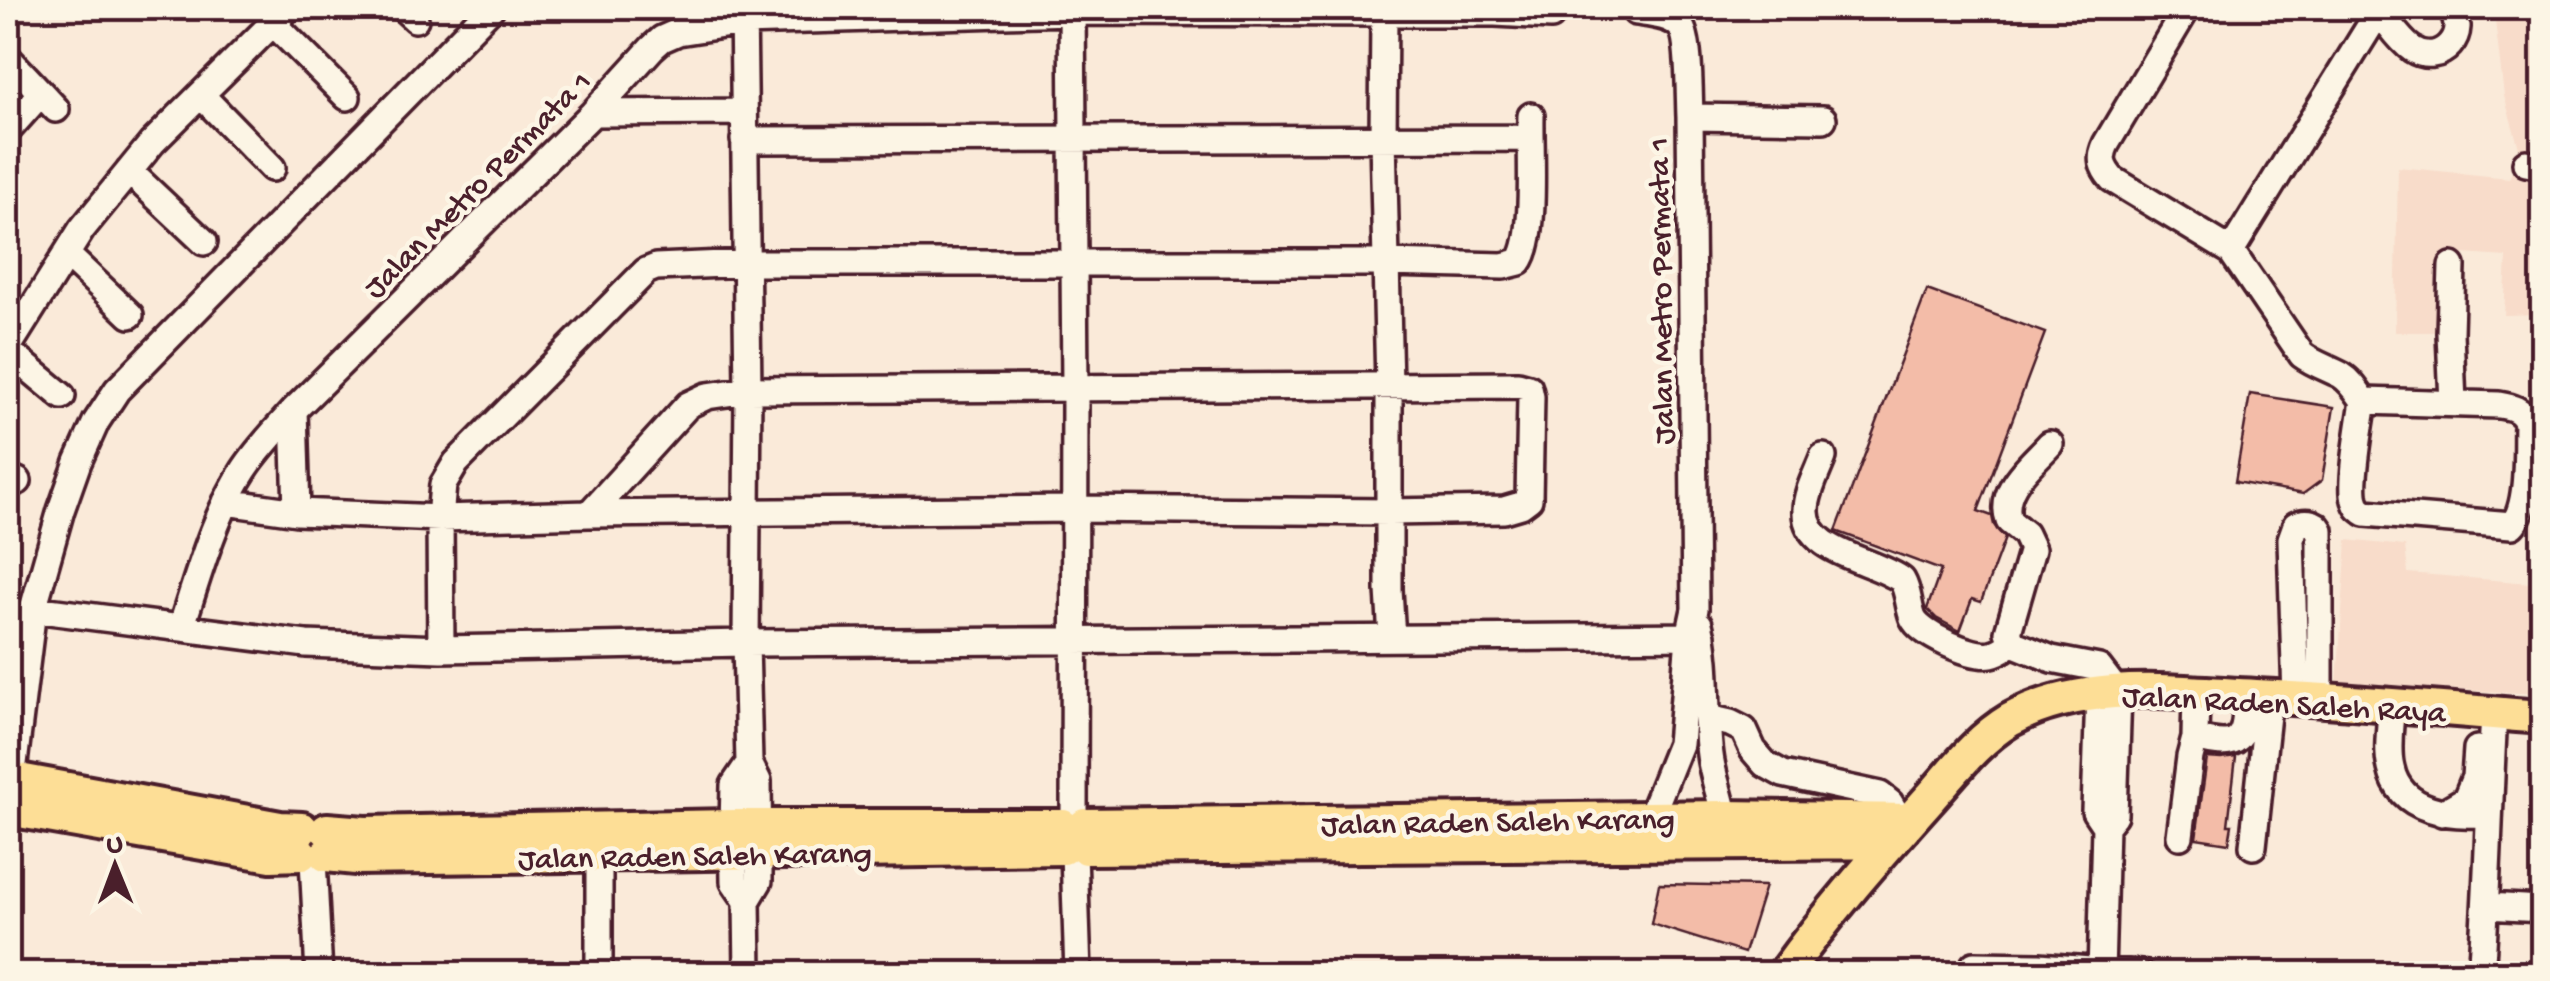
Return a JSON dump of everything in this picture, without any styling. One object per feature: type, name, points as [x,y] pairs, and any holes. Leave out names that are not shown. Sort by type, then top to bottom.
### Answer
[{"type":"main road","name":"Jalan Raden Saleh Raya","points":[[1790,972],[1900,827],[1976,746],[2010,721],[2043,706],[2108,693],[2196,693],[2542,717]]},
{"type":"main road","name":"Jalan Raden Saleh Karang","points":[[9,793],[280,828],[314,846],[356,858],[599,856],[746,840]]},
{"type":"main road","name":"Jalan Raden Saleh Karang","points":[[314,846],[365,833],[746,840],[1900,827]]},
{"type":"street","points":[[9,793],[33,609],[61,510],[96,422],[117,390],[492,8]]},
{"type":"street","name":"Jalan Metro Permata 1","points":[[1634,8],[1636,12],[1668,18],[1681,26],[1688,59],[1690,116],[1696,637],[1680,744],[1650,830]]},
{"type":"street","points":[[2187,8],[2102,153],[2102,162],[2112,179],[2231,251],[2302,355],[2353,385],[2364,400],[2354,492],[2359,508],[2366,512],[2512,525],[2517,522],[2523,496],[2527,422],[2522,412],[2512,407],[2364,400]]},
{"type":"street","points":[[2231,251],[2377,9],[2414,50],[2428,55],[2445,51],[2454,41],[2456,20],[2450,8]]},
{"type":"street","points":[[1072,10],[1074,837],[1078,974]]},
{"type":"street","points":[[1384,10],[1382,138],[1390,385],[1392,638]]},
{"type":"street","name":"Jalan Metro Permata 1","points":[[182,628],[214,527],[254,457],[294,410],[593,114],[662,39],[743,15],[1384,10],[1551,16]]},
{"type":"street","points":[[62,396],[8,349],[82,229],[152,143],[281,15],[347,97]]},
{"type":"street","points":[[743,15],[748,763],[734,785],[759,881],[746,901],[748,974]]},
{"type":"street","points":[[8,58],[48,101],[8,130]]},
{"type":"street","points":[[202,94],[272,168]]},
{"type":"street","points":[[593,114],[743,112]]},
{"type":"street","points":[[1690,116],[1823,119]]},
{"type":"street","points":[[441,648],[443,485],[456,462],[646,270],[747,263],[1387,262],[1502,266],[1519,262],[1526,254],[1530,226],[1530,127],[1382,138],[744,140]]},
{"type":"street","points":[[129,171],[204,242]]},
{"type":"street","points":[[67,255],[130,316]]},
{"type":"street","points":[[2452,266],[2453,403]]},
{"type":"street","points":[[226,502],[297,512],[440,518],[1074,509],[1504,510],[1526,502],[1530,495],[1531,397],[1529,388],[1524,386],[748,390],[706,396],[688,405],[589,514]]},
{"type":"street","points":[[294,410],[297,512]]},
{"type":"street","points":[[2050,444],[2018,476],[2006,507],[2009,521],[2025,534],[2032,549],[2008,632],[2012,643],[2052,659],[2100,668],[2108,693],[2114,815],[2105,826],[2101,972]]},
{"type":"street","points":[[1823,457],[1806,510],[1812,534],[1902,580],[1914,621],[1926,632],[1984,655],[2012,643]]},
{"type":"street","points":[[2253,846],[2320,530],[2313,523],[2296,525],[2291,538],[2283,697]]},
{"type":"street","points":[[33,609],[306,644],[441,648],[1696,637]]},
{"type":"street","name":"Jalan Metro Permata 1","points":[[1696,637],[1705,657],[1712,772],[1726,830]]},
{"type":"street","points":[[2180,836],[2195,738],[2196,693]]},
{"type":"street","points":[[2195,738],[2233,742],[2240,738],[2246,719],[2283,697]]},
{"type":"street","points":[[2391,705],[2390,766],[2397,786],[2419,804],[2442,812],[2463,816],[2488,813]]},
{"type":"street","points":[[2442,812],[2466,799],[2475,777],[2486,713]]},
{"type":"street","points":[[2481,974],[2488,813],[2486,713]]},
{"type":"street","points":[[1708,718],[1730,722],[1744,730],[1765,764],[1783,774],[1880,794],[1890,803],[1900,827]]},
{"type":"street","points":[[314,846],[319,974]]},
{"type":"street","points":[[599,856],[599,974]]},
{"type":"street","points":[[2486,906],[2542,909]]},
{"type":"street","points":[[1974,964],[2141,974]]},
{"type":"shaded area","points":[[2515,8],[2530,8],[2542,15],[2542,314],[2504,315],[2507,257],[2448,253],[2444,332],[2395,332],[2398,167],[2509,178],[2521,155],[2504,96],[2495,21]]},
{"type":"shaded area","points":[[2542,369],[2542,694],[2337,684],[2347,540],[2405,546],[2408,573],[2530,583]]},
{"type":"building","points":[[1927,290],[2045,333],[1978,511],[1992,516],[2005,538],[1981,602],[1972,599],[1960,631],[1927,609],[1941,570],[1836,531]]},
{"type":"building","points":[[2250,394],[2334,407],[2322,480],[2303,494],[2235,482]]},
{"type":"building","points":[[2236,757],[2229,843],[2196,838],[2207,758]]},
{"type":"building","points":[[1659,884],[1765,886],[1744,953],[1651,924]]}]
